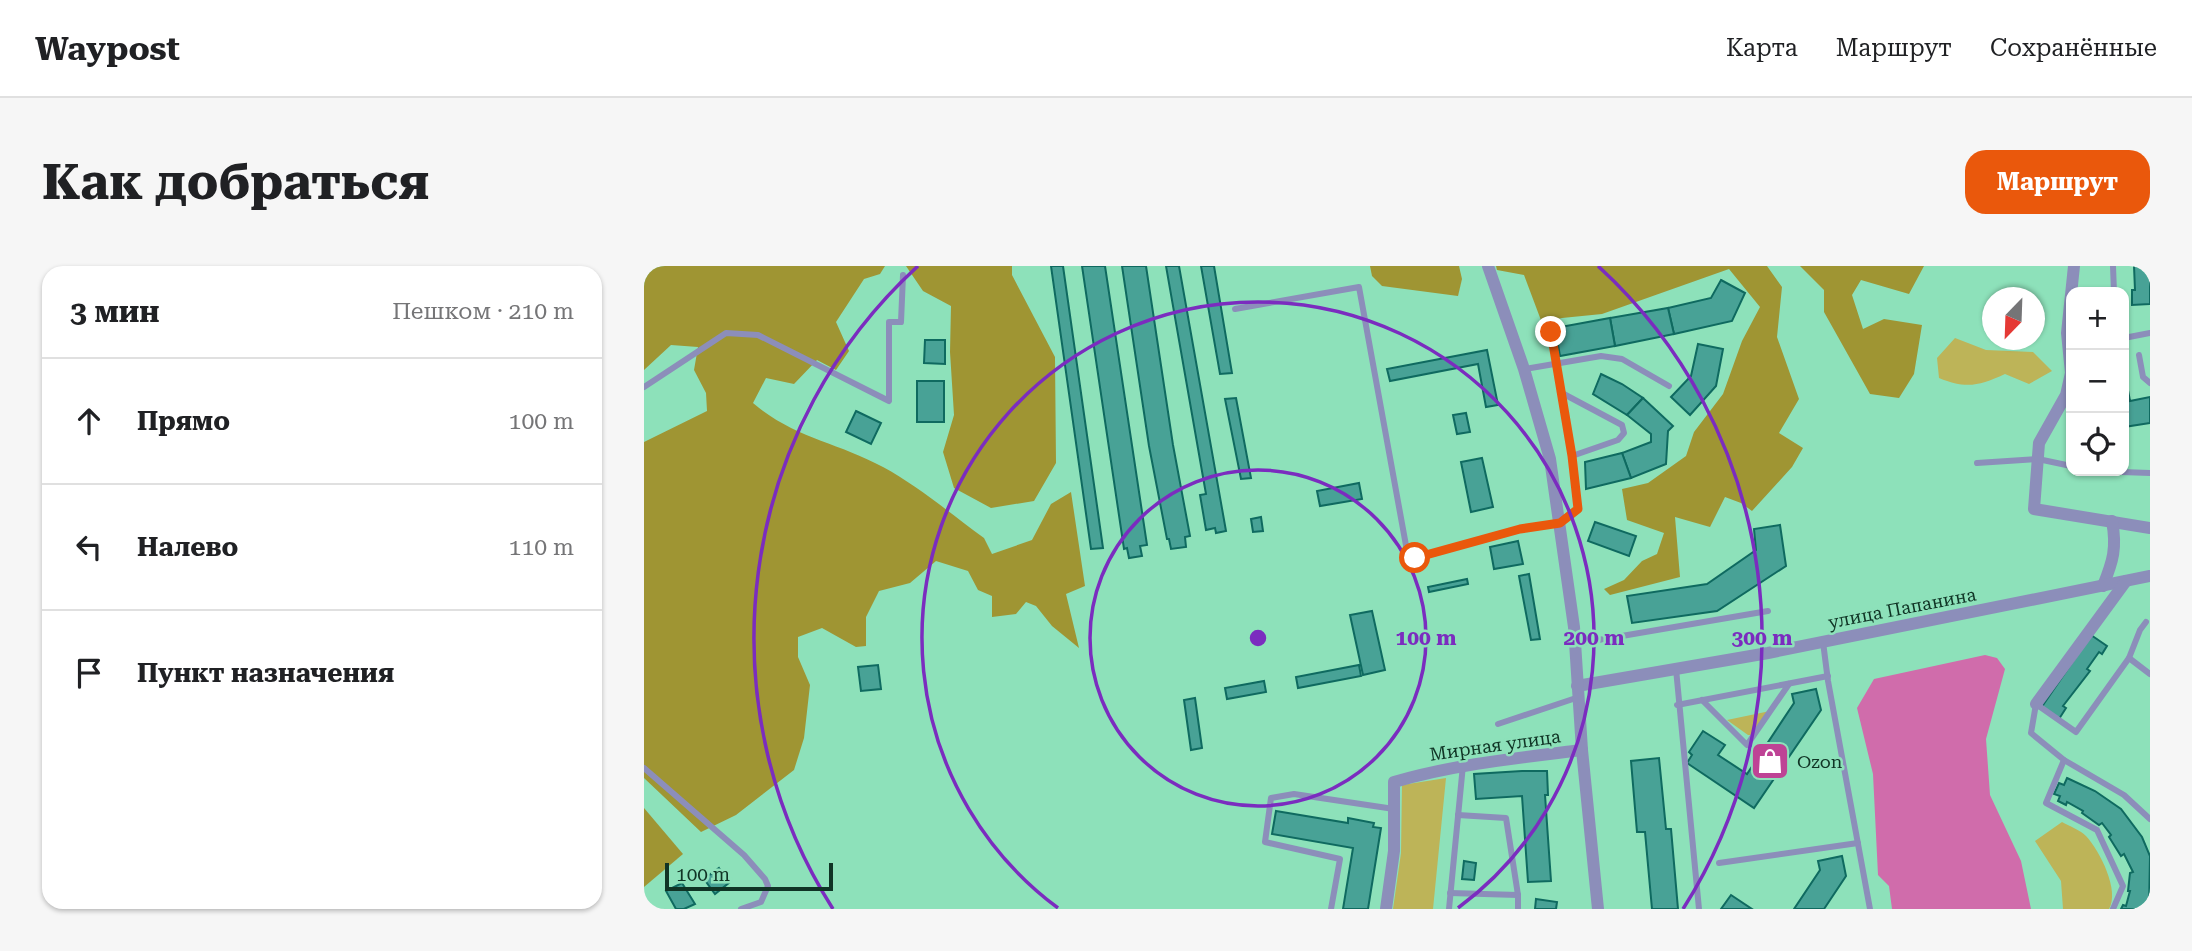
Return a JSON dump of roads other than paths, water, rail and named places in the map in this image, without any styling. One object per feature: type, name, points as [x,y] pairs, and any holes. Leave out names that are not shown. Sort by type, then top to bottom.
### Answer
[{"type":"street","name":"Мирная улица","points":[[1386,909],[1394,851],[1394,782],[1463,765],[1582,750],[1575,644],[1549,459],[1524,369],[1488,266]]},
{"type":"street","points":[[2073,287],[2074,266]]},
{"type":"street","points":[[2070,350],[2071,373],[2066,396],[2039,443],[2034,509],[2150,528]]},
{"type":"street","points":[[2103,586],[2114,559],[2116,540],[2112,521]]},
{"type":"street","name":"улица Папанина","points":[[1578,692],[1676,669],[2150,576]]},
{"type":"street","points":[[2036,704],[2126,581]]},
{"type":"street","points":[[1582,750],[1598,909]]},
{"type":"lane","points":[[2112,266],[2114,287]]},
{"type":"lane","points":[[644,387],[726,333],[758,335],[889,401],[889,322],[901,322],[903,275]]},
{"type":"lane","points":[[1235,309],[1359,287],[1407,551],[1415,558],[1520,529],[1560,523],[1580,507],[1551,332]]},
{"type":"lane","points":[[2129,337],[2150,333]]},
{"type":"lane","points":[[2139,355],[2143,377],[2150,383]]},
{"type":"lane","points":[[1524,369],[1601,356],[1622,359],[1668,386]]},
{"type":"lane","points":[[1560,392],[1622,425],[1624,429],[1618,440],[1572,456]]},
{"type":"lane","points":[[1977,463],[2038,459],[2066,465]]},
{"type":"lane","points":[[2129,472],[2150,473]]},
{"type":"lane","points":[[1575,644],[1768,611]]},
{"type":"lane","points":[[2146,622],[2129,658],[2076,732],[2036,704],[2031,733],[2064,760],[2124,796],[2150,819]]},
{"type":"lane","points":[[1824,642],[1870,909]]},
{"type":"lane","points":[[2129,658],[2150,674]]},
{"type":"lane","points":[[1676,669],[1677,705],[1699,909]]},
{"type":"lane","points":[[1677,705],[1828,676]]},
{"type":"lane","points":[[1702,700],[1747,745],[1789,684]]},
{"type":"lane","points":[[1498,724],[1578,692]]},
{"type":"lane","points":[[2064,760],[2046,803],[2097,830],[2123,886],[2113,909]]},
{"type":"lane","points":[[1448,909],[1463,765]]},
{"type":"lane","points":[[644,768],[744,855],[765,879],[768,886],[761,902],[741,909]]},
{"type":"lane","points":[[1331,909],[1340,859],[1265,842],[1271,798],[1294,794],[1394,809]]},
{"type":"lane","points":[[1458,815],[1506,818],[1518,909]]},
{"type":"lane","points":[[1718,863],[1858,843]]},
{"type":"lane","points":[[1450,893],[1518,895]]},
{"type":"place","name":"Ozon","points":[[1770,761]]}]
